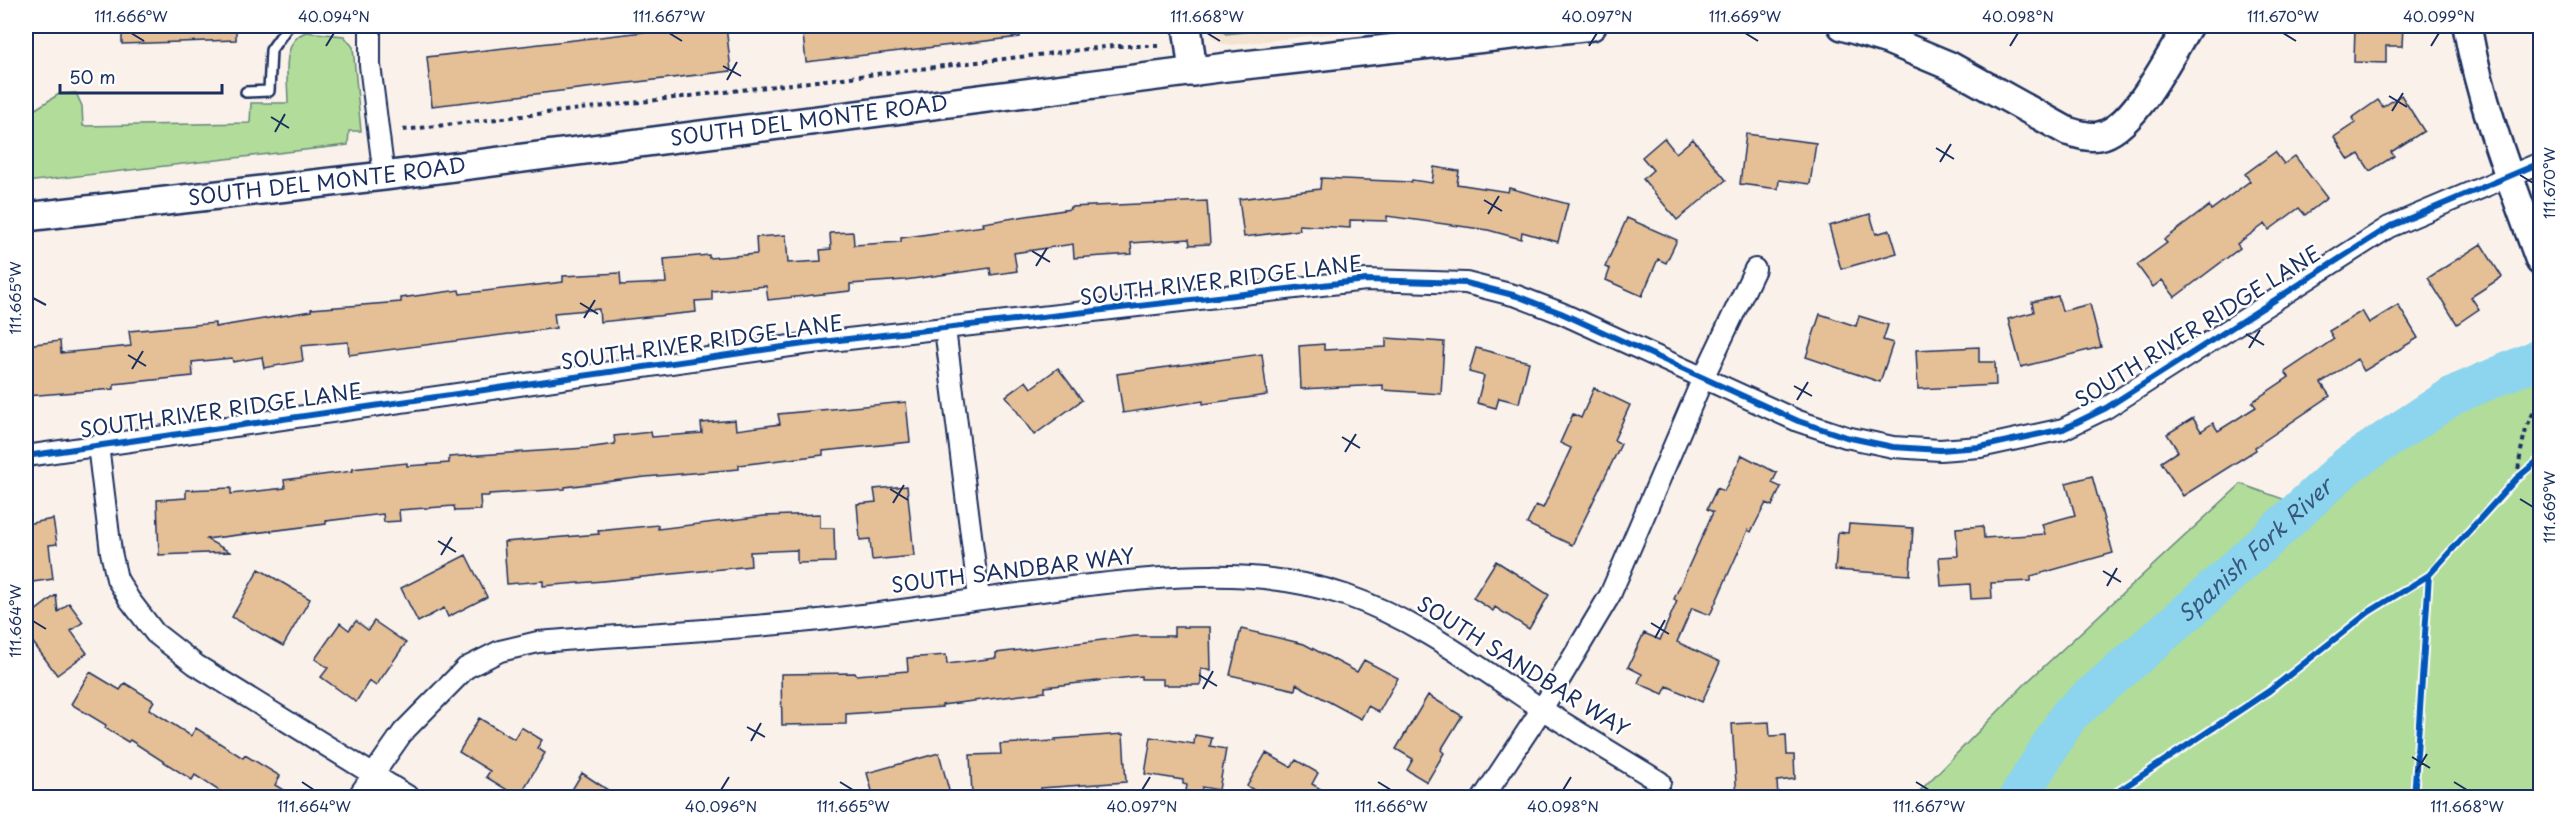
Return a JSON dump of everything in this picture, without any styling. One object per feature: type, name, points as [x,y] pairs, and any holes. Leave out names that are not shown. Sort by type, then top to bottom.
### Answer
[{"type":"street","points":[[370,26],[370,65],[384,176]]},
{"type":"street","points":[[1187,26],[1193,72]]},
{"type":"street","name":"SOUTH DEL MONTE ROAD","points":[[26,217],[384,176],[1193,72],[1593,26]]},
{"type":"street","points":[[1842,26],[1888,40],[1950,66],[2067,131],[2084,136],[2098,136],[2110,132],[2133,112],[2188,26]]},
{"type":"street","points":[[2467,26],[2474,65],[2509,175],[2541,261]]},
{"type":"street","name":"SOUTH RIVER RIDGE LANE","points":[[26,456],[804,344],[1366,280],[1466,283],[1517,296],[1561,313],[1798,421],[1846,437],[1893,447],[1940,450],[1980,447],[2063,429],[2106,408],[2389,227],[2541,163]]},
{"type":"street","points":[[1483,798],[1542,709],[1610,595],[1703,378],[1755,269]]},
{"type":"street","points":[[945,329],[979,598]]},
{"type":"street","points":[[98,445],[117,579],[155,633],[196,665],[411,798]]},
{"type":"street","name":"SOUTH SANDBAR WAY","points":[[357,798],[402,732],[433,699],[466,668],[500,651],[538,642],[827,619],[979,598],[1155,578],[1227,575],[1291,582],[1343,594],[1391,614],[1434,635],[1542,709],[1660,782]]},
{"type":"lane","points":[[246,92],[269,91],[271,50],[288,26]]},
{"type":"path","points":[[403,130],[1113,46],[1158,45]]},
{"type":"path","points":[[2517,478],[2530,416],[2541,403]]},
{"type":"path","points":[[2510,486],[2526,471]]},
{"type":"shaded area","points":[[1209,26],[1396,26],[1231,45],[1220,43],[1212,37]]},
{"type":"green space","points":[[1221,26],[1298,26],[1226,34],[1222,31]]},
{"type":"green space","points":[[306,32],[344,36],[353,47],[361,131],[349,131],[348,145],[26,182],[26,115],[59,94],[76,93],[82,106],[83,126],[250,123],[251,103],[288,103],[287,62],[289,52],[292,44]]},
{"type":"green space","points":[[2540,371],[2540,797],[1914,797],[2027,682],[2241,484],[2294,503],[2328,468]]},
{"type":"building","points":[[122,26],[236,26],[236,40],[122,44]]},
{"type":"building","points":[[695,26],[726,26],[731,71],[432,106],[427,57]]},
{"type":"building","points":[[802,26],[1020,26],[1020,37],[806,62]]},
{"type":"building","points":[[2355,26],[2403,26],[2402,46],[2386,46],[2386,63],[2354,62]]},
{"type":"building","points":[[2401,95],[2424,131],[2391,152],[2394,156],[2370,171],[2359,154],[2349,160],[2334,137],[2355,123],[2352,118],[2378,100],[2383,107]]},
{"type":"building","points":[[1746,134],[1816,143],[1810,184],[1779,180],[1778,189],[1740,184]]},
{"type":"building","points":[[1664,138],[1676,153],[1693,139],[1726,180],[1677,220],[1643,179],[1653,170],[1642,157]]},
{"type":"building","points":[[2275,152],[2284,164],[2295,156],[2327,198],[2305,215],[2299,208],[2269,230],[2265,224],[2237,244],[2240,248],[2175,297],[2162,280],[2153,287],[2137,265],[2167,243],[2164,240],[2209,206],[2211,210],[2250,181],[2245,174]]},
{"type":"building","points":[[1434,167],[1459,171],[1457,184],[1508,192],[1509,188],[1568,204],[1558,242],[1522,232],[1521,239],[1488,230],[1387,216],[1387,221],[1350,220],[1350,228],[1299,225],[1300,230],[1244,237],[1239,199],[1320,189],[1321,178],[1411,182],[1412,180],[1432,183]]},
{"type":"building","points":[[1207,201],[1210,244],[1190,245],[1189,239],[1131,243],[1132,254],[1074,258],[1073,244],[1014,253],[1017,271],[991,275],[990,268],[905,280],[850,284],[850,291],[768,300],[766,286],[712,291],[712,300],[695,301],[696,312],[600,322],[599,309],[554,313],[556,328],[349,355],[348,342],[301,346],[303,361],[264,368],[262,357],[233,362],[232,358],[192,362],[193,376],[114,384],[114,389],[26,396],[26,345],[60,341],[61,353],[131,346],[129,331],[215,323],[215,327],[311,311],[311,309],[401,302],[401,298],[459,290],[460,294],[563,282],[563,276],[620,273],[621,285],[666,283],[664,259],[757,254],[756,237],[786,235],[788,263],[821,261],[820,250],[831,249],[830,233],[853,232],[854,245],[901,242],[901,238],[984,226],[983,223],[1070,209],[1070,207]]},
{"type":"building","points":[[1870,214],[1876,234],[1890,230],[1897,253],[1841,269],[1829,226]]},
{"type":"building","points":[[1627,218],[1677,240],[1666,263],[1658,259],[1642,296],[1606,280],[1610,269],[1605,267]]},
{"type":"building","points":[[2481,244],[2502,277],[2471,297],[2479,309],[2457,324],[2428,278]]},
{"type":"building","points":[[2058,296],[2062,311],[2090,304],[2101,347],[2021,367],[2008,319],[2034,312],[2032,302]]},
{"type":"building","points":[[2398,305],[2418,338],[2364,371],[2357,359],[2321,383],[2330,396],[2255,447],[2256,450],[2183,496],[2161,462],[2178,451],[2167,434],[2193,418],[2201,431],[2213,423],[2218,431],[2256,407],[2252,402],[2289,377],[2285,372],[2334,339],[2329,331],[2362,311],[2369,323]]},
{"type":"building","points":[[1820,314],[1856,326],[1859,316],[1888,325],[1883,340],[1893,343],[1880,382],[1806,357]]},
{"type":"building","points":[[1386,338],[1444,342],[1441,394],[1383,390],[1383,385],[1301,389],[1299,346],[1324,344],[1324,350],[1386,347]]},
{"type":"building","points":[[1979,347],[1979,362],[1995,362],[1996,385],[1918,389],[1916,350]]},
{"type":"building","points":[[1476,348],[1529,362],[1519,403],[1499,398],[1496,408],[1477,403],[1484,376],[1469,372]]},
{"type":"building","points":[[1262,354],[1267,395],[1203,404],[1203,401],[1123,413],[1117,374]]},
{"type":"building","points":[[1058,368],[1082,400],[1034,435],[1006,396],[1026,381],[1031,388]]},
{"type":"building","points":[[1594,388],[1630,405],[1614,440],[1621,444],[1572,545],[1527,524],[1536,505],[1543,508],[1571,448],[1560,443],[1573,414],[1581,418]]},
{"type":"building","points":[[906,402],[910,442],[823,451],[823,455],[739,465],[739,469],[645,477],[565,487],[565,489],[489,494],[489,496],[480,496],[481,510],[455,511],[454,506],[399,510],[400,521],[384,522],[383,514],[326,521],[326,524],[206,539],[230,552],[159,555],[157,500],[186,498],[186,490],[231,488],[231,494],[285,488],[284,480],[353,471],[352,469],[407,463],[407,466],[449,463],[449,457],[586,448],[615,444],[614,436],[651,432],[652,437],[702,433],[701,423],[735,420],[736,430],[780,424],[778,414]]},
{"type":"building","points":[[1742,455],[1777,473],[1772,483],[1781,487],[1772,506],[1766,503],[1751,532],[1748,530],[1710,615],[1692,608],[1677,642],[1720,662],[1702,702],[1667,686],[1663,694],[1638,683],[1642,674],[1628,667],[1644,633],[1660,640],[1677,601],[1674,599],[1713,512],[1707,509],[1717,488],[1724,491]]},
{"type":"building","points":[[2092,476],[2113,553],[2031,576],[2031,581],[1991,583],[1992,598],[1971,599],[1970,584],[1941,586],[1939,557],[1958,556],[1956,528],[1983,526],[1984,538],[2045,534],[2042,524],[2075,515],[2066,483]]},
{"type":"building","points":[[907,486],[914,556],[872,560],[870,539],[860,540],[857,504],[876,502],[874,489]]},
{"type":"building","points":[[820,514],[820,528],[834,528],[835,562],[797,563],[797,550],[750,552],[751,566],[543,586],[543,581],[507,584],[504,542],[599,534],[598,531],[658,525],[658,529],[764,516]]},
{"type":"building","points":[[53,519],[57,544],[49,545],[53,579],[26,583],[26,524]]},
{"type":"building","points":[[1849,524],[1913,528],[1910,575],[1835,570],[1838,532],[1848,533]]},
{"type":"building","points":[[466,555],[487,597],[448,617],[444,608],[418,622],[401,588]]},
{"type":"building","points":[[1496,561],[1549,595],[1529,629],[1495,607],[1493,611],[1473,598]]},
{"type":"building","points":[[259,569],[310,599],[283,646],[232,617]]},
{"type":"building","points":[[56,595],[58,612],[69,603],[83,622],[71,631],[87,653],[57,675],[26,633],[26,618]]},
{"type":"building","points":[[356,621],[368,630],[374,621],[406,643],[376,686],[369,681],[356,702],[321,677],[328,668],[315,659],[340,623],[349,630]]},
{"type":"building","points":[[1174,627],[1210,627],[1211,671],[1201,668],[1201,685],[1163,685],[1163,679],[1141,679],[1141,676],[1045,687],[1045,692],[942,705],[942,707],[846,714],[846,724],[782,725],[781,674],[855,673],[856,675],[908,671],[907,658],[946,655],[947,664],[996,658],[996,653],[1135,636],[1174,636]]},
{"type":"building","points":[[1241,629],[1304,644],[1357,672],[1364,660],[1398,678],[1379,712],[1368,706],[1361,719],[1296,684],[1295,690],[1230,675]]},
{"type":"building","points":[[90,672],[120,690],[125,683],[154,701],[149,709],[191,736],[196,728],[243,758],[245,755],[280,776],[275,785],[296,798],[230,798],[195,775],[192,780],[130,740],[128,742],[105,728],[106,725],[71,704]]},
{"type":"building","points":[[1428,695],[1462,716],[1441,750],[1444,753],[1427,782],[1407,770],[1413,759],[1396,749]]},
{"type":"building","points":[[479,718],[514,739],[521,727],[542,740],[537,748],[545,753],[519,797],[486,777],[490,771],[459,752]]},
{"type":"building","points":[[1769,722],[1770,736],[1786,735],[1787,755],[1794,755],[1795,779],[1777,781],[1778,798],[1737,798],[1732,724]]},
{"type":"building","points":[[1123,734],[1126,782],[1041,788],[1041,795],[1009,796],[1008,792],[972,794],[970,755],[1001,754],[1000,744]]},
{"type":"building","points":[[1195,735],[1212,738],[1210,746],[1226,749],[1219,790],[1202,787],[1201,794],[1186,791],[1187,785],[1183,784],[1183,780],[1145,774],[1151,737],[1194,744]]},
{"type":"building","points":[[939,753],[951,798],[874,798],[867,773]]},
{"type":"building","points":[[1266,753],[1291,767],[1296,760],[1318,773],[1312,784],[1336,798],[1267,798],[1247,786]]},
{"type":"building","points":[[582,773],[620,798],[567,798]]},
{"type":"waterway","name":"Spanish Fork River","points":[[2018,798],[2069,715],[2206,596],[2348,465],[2454,395],[2540,358]]},
{"type":"cycle path","points":[[26,456],[804,344],[1366,280],[1466,283],[1517,296],[1561,313],[1798,421],[1846,437],[1893,447],[1940,450],[1980,447],[2063,429],[2106,408],[2389,227],[2540,163]]},
{"type":"cycle path","points":[[2108,798],[2269,691],[2369,612],[2429,575],[2517,478],[2540,459]]},
{"type":"cycle path","points":[[2414,798],[2429,575]]}]
